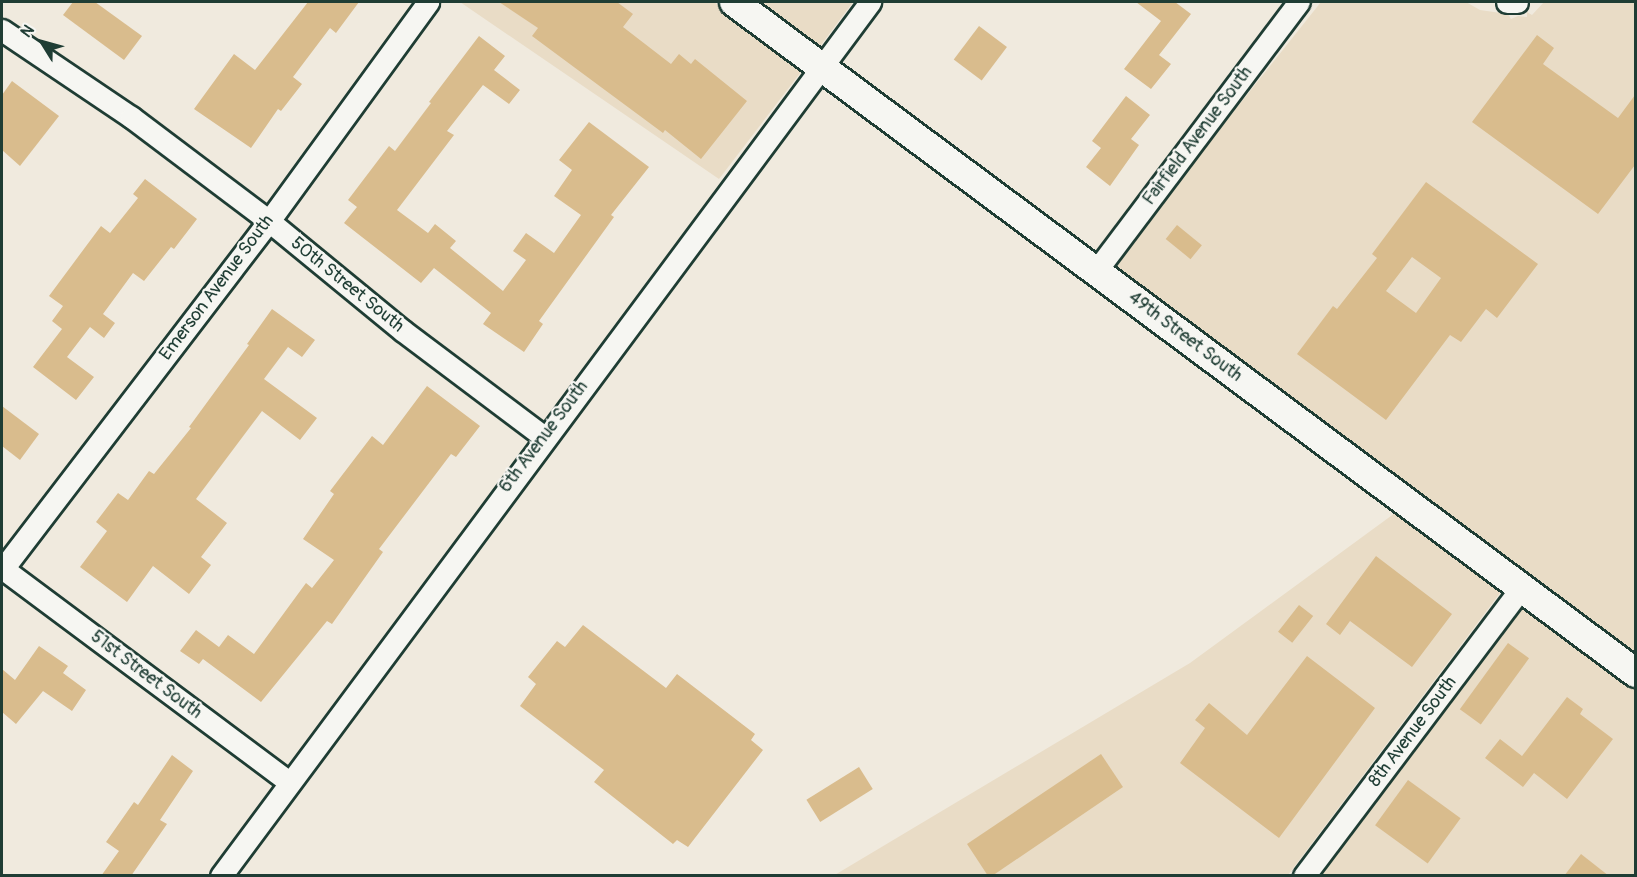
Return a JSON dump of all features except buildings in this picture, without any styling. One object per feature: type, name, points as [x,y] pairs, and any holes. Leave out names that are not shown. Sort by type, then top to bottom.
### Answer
[{"type":"main road","name":"49th Street South","points":[[734,2],[1635,673]]},
{"type":"street","name":"Emerson Avenue South","points":[[2,569],[268,221],[428,2]]},
{"type":"street","name":"6th Avenue South","points":[[221,876],[544,437],[870,2]]},
{"type":"street","name":"Fairfield Avenue South","points":[[1096,271],[1299,2]]},
{"type":"street","name":"50th Street South","points":[[2,30],[131,117],[268,221],[403,331],[544,437]]},
{"type":"street","name":"51st Street South","points":[[2,569],[290,783]]},
{"type":"street","name":"8th Avenue South","points":[[1305,876],[1521,588]]},
{"type":"shaded area","points":[[460,2],[714,2],[804,68],[719,179]]},
{"type":"shaded area","points":[[754,2],[853,2],[818,49]]},
{"type":"shaded area","points":[[1321,2],[1466,2],[1480,10],[1508,14],[1511,19],[1518,16],[1527,17],[1527,12],[1532,15],[1544,2],[1635,2],[1635,658],[1114,270],[1211,140]]},
{"type":"shaded area","points":[[1339,467],[1503,589],[1288,875],[833,876],[1190,663],[1395,513]]},
{"type":"shaded area","points":[[1524,605],[1635,688],[1635,875],[1321,876]]}]
